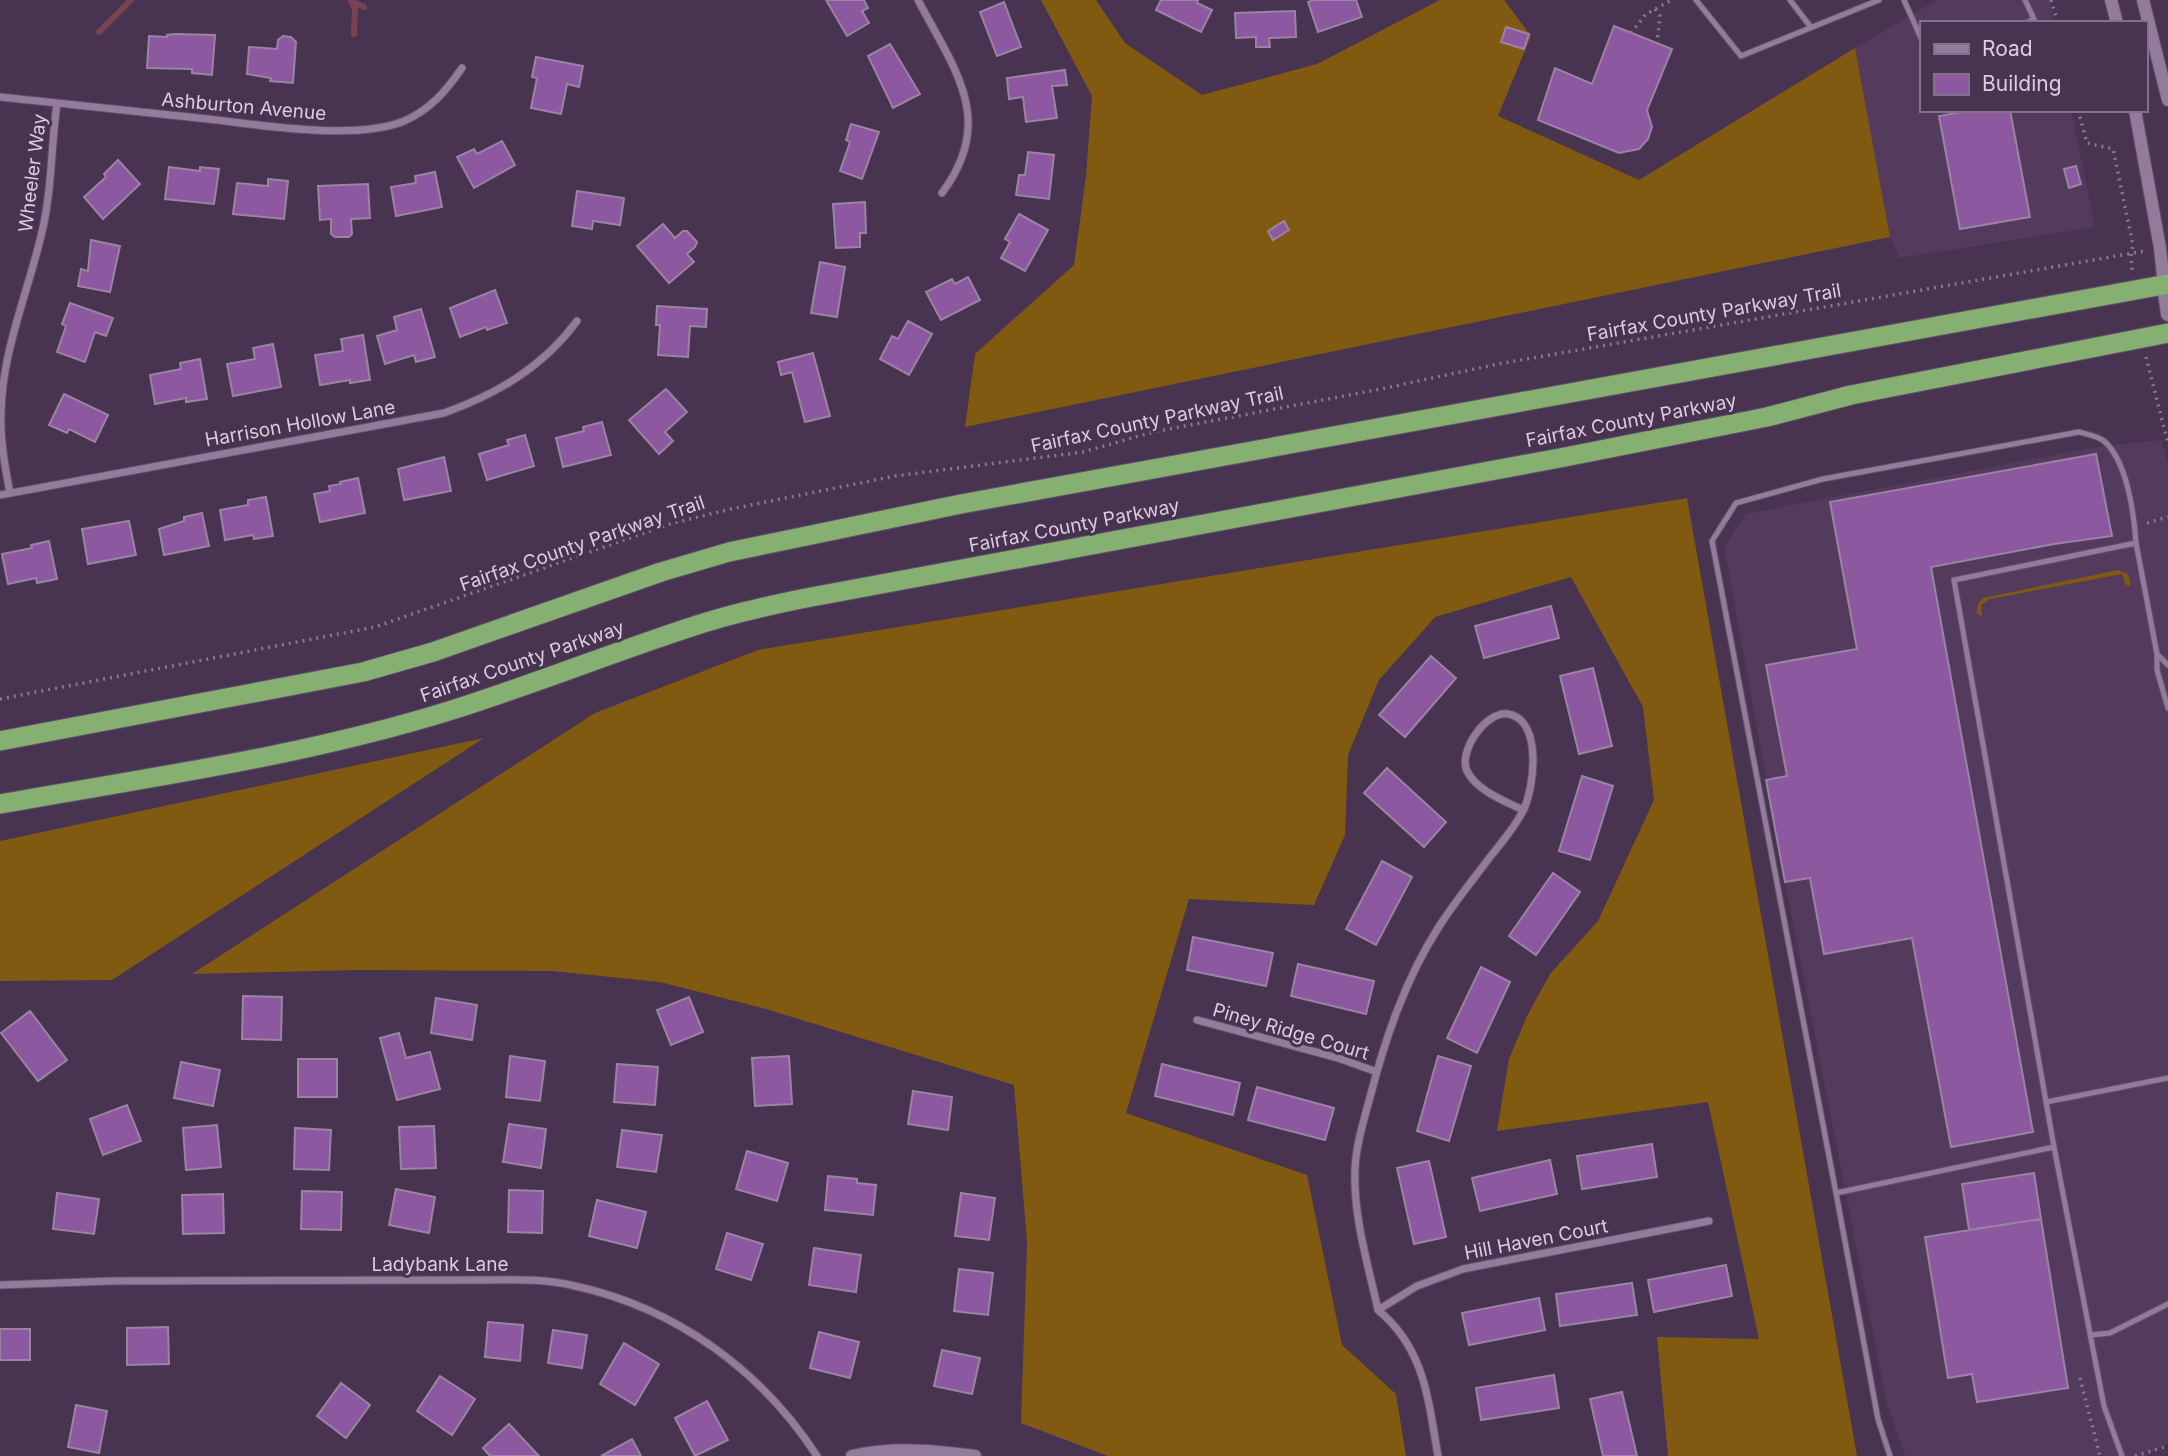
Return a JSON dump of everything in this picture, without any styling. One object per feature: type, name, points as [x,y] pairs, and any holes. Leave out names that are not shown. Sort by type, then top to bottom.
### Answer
[{"type":"highway","name":"Fairfax County Parkway","points":[[0,740],[363,672],[433,652],[661,572],[729,552],[799,536],[2166,285]]},
{"type":"highway","name":"Fairfax County Parkway","points":[[0,804],[228,764],[368,734],[453,710],[688,628],[806,598],[1592,452],[1767,417],[1851,395],[2168,333]]},
{"type":"main road","points":[[2166,285],[2168,314]]},
{"type":"street","points":[[918,0],[955,71],[968,108],[969,133],[964,155],[954,177],[942,193]]},
{"type":"street","points":[[2111,0],[2116,21]]},
{"type":"street","points":[[2143,0],[2168,100]]},
{"type":"street","name":"Ashburton Avenue","points":[[0,97],[270,126],[347,131],[379,128],[404,121],[426,109],[444,93],[462,68]]},
{"type":"street","name":"Wheeler Way","points":[[10,493],[1,410],[7,360],[44,222],[57,103]]},
{"type":"street","points":[[2135,112],[2166,285]]},
{"type":"street","name":"Harrison Hollow Lane","points":[[0,495],[444,413],[479,400],[512,383],[541,362],[577,321]]},
{"type":"street","points":[[1438,1456],[1427,1391],[1418,1361],[1405,1338],[1378,1310],[1356,1197],[1355,1167],[1360,1136],[1377,1072],[1418,960],[1458,897],[1512,829],[1523,810],[1531,792],[1532,748],[1528,733],[1519,720],[1508,714],[1488,721],[1479,730],[1464,761],[1468,773],[1478,785],[1523,810]]},
{"type":"street","name":"Piney Ridge Court","points":[[1197,1020],[1338,1058],[1377,1072]]},
{"type":"street","name":"Hill Haven Court","points":[[1378,1310],[1417,1286],[1463,1269],[1709,1222]]},
{"type":"street","name":"Ladybank Lane","points":[[0,1284],[112,1281],[534,1280],[573,1285],[611,1295],[650,1310],[708,1342],[743,1368],[774,1399],[817,1456]]},
{"type":"street","points":[[852,1456],[902,1450],[941,1451],[975,1456]]},
{"type":"lane","points":[[1696,0],[1741,55],[1879,0]]},
{"type":"lane","points":[[1790,0],[1810,26]]},
{"type":"lane","points":[[1904,0],[1920,36]]},
{"type":"lane","points":[[2025,0],[2034,19],[2030,21]]},
{"type":"lane","points":[[1890,1456],[1878,1419],[1712,541],[1736,503],[1823,479],[2079,432],[2102,439],[2120,460],[2135,526],[2157,654],[2157,670],[2168,708]]},
{"type":"lane","points":[[2122,1456],[2104,1406],[2054,1147],[1954,580],[2136,543]]},
{"type":"lane","points":[[2157,654],[2168,665]]},
{"type":"lane","points":[[2046,1102],[2168,1079]]},
{"type":"lane","points":[[1836,1193],[2054,1147]]},
{"type":"lane","points":[[2091,1335],[2110,1333],[2168,1304]]},
{"type":"path","points":[[1631,33],[1646,13],[1672,0]]},
{"type":"path","points":[[2051,0],[2057,21]]},
{"type":"path","points":[[1655,9],[1660,16],[1657,43]]},
{"type":"path","points":[[2079,112],[2087,143],[2113,149],[2133,245],[2131,253]]},
{"type":"path","name":"Fairfax County Parkway Trail","points":[[0,699],[375,627],[646,532],[731,509],[895,476],[1083,452],[1153,432],[1498,364],[2160,248]]},
{"type":"path","points":[[2135,526],[2168,517]]},
{"type":"path","points":[[2080,1378],[2101,1456]]},
{"type":"path","points":[[2135,1456],[2168,1446]]},
{"type":"shaded area","points":[[1041,0],[1096,0],[1125,43],[1202,95],[1317,64],[1440,0],[1504,0],[1531,36],[1498,116],[1639,180],[1855,48],[1890,237],[965,427],[975,354],[1074,265],[1086,176],[1092,96]]},
{"type":"shaded area","points":[[1937,0],[2050,0],[2054,21],[1920,21],[1920,112],[2071,112],[2095,227],[1899,258],[1890,237],[1855,48]]},
{"type":"shaded area","points":[[2161,440],[2168,463],[2168,1444],[2146,1456],[1905,1456],[1887,1404],[1785,882],[1724,547],[1746,514],[2096,447]]},
{"type":"shaded area","points":[[1687,498],[1857,1456],[1668,1456],[1657,1337],[1759,1339],[1708,1102],[1497,1131],[1509,1059],[1527,1016],[1550,974],[1598,921],[1654,800],[1643,707],[1571,577],[1435,617],[1379,680],[1348,755],[1345,835],[1314,905],[1189,899],[1126,1113],[1307,1175],[1342,1345],[1396,1394],[1406,1456],[1108,1456],[1021,1423],[1027,1242],[1014,1085],[766,1009],[660,982],[552,971],[357,970],[192,974],[595,713],[758,650]]},
{"type":"shaded area","points":[[2118,570],[2128,574],[2131,585],[2125,584],[2122,574],[1990,599],[1981,605],[1982,616],[1977,614],[1978,604],[1983,598]]},
{"type":"shaded area","points":[[484,738],[112,980],[0,981],[0,841]]},
{"type":"building","points":[[826,0],[864,0],[868,8],[862,11],[869,23],[847,36]]},
{"type":"building","points":[[1161,0],[1198,0],[1197,3],[1212,10],[1201,32],[1156,10]]},
{"type":"building","points":[[1356,0],[1362,17],[1318,32],[1308,2]]},
{"type":"building","points":[[1004,2],[1021,47],[997,56],[980,12]]},
{"type":"building","points":[[1295,11],[1296,37],[1269,38],[1270,47],[1256,47],[1256,37],[1236,38],[1235,13]]},
{"type":"building","points":[[1614,26],[1672,49],[1647,110],[1652,127],[1648,139],[1639,149],[1619,153],[1538,120],[1555,68],[1592,84]]},
{"type":"building","points":[[1506,27],[1529,34],[1524,49],[1501,42]]},
{"type":"building","points":[[175,34],[215,35],[212,75],[192,73],[192,69],[147,68],[149,36],[167,37]]},
{"type":"building","points":[[283,36],[291,37],[296,42],[293,83],[270,81],[271,78],[247,74],[249,47],[277,49],[278,40]]},
{"type":"building","points":[[890,44],[920,94],[893,108],[868,56]]},
{"type":"building","points":[[536,57],[583,66],[579,87],[567,84],[561,114],[531,108],[537,78],[532,77]]},
{"type":"building","points":[[1065,70],[1067,85],[1052,86],[1057,118],[1026,122],[1023,97],[1009,99],[1007,78]]},
{"type":"building","points":[[1961,112],[2010,112],[2030,217],[1960,229],[1939,116]]},
{"type":"building","points":[[851,124],[879,132],[862,179],[840,171],[850,142],[846,140]]},
{"type":"building","points":[[502,141],[515,165],[474,188],[457,157],[474,149],[477,154]]},
{"type":"building","points":[[1028,152],[1054,155],[1049,199],[1016,195],[1019,175],[1025,175]]},
{"type":"building","points":[[118,160],[140,184],[103,219],[84,197],[106,177],[104,174]]},
{"type":"building","points":[[2076,166],[2081,184],[2069,188],[2064,169]]},
{"type":"building","points":[[169,167],[200,171],[200,167],[219,169],[214,204],[165,199]]},
{"type":"building","points":[[435,172],[442,207],[396,216],[391,187],[416,183],[415,176]]},
{"type":"building","points":[[268,179],[288,181],[284,219],[233,214],[237,183],[268,186]]},
{"type":"building","points":[[368,184],[370,218],[351,219],[352,234],[349,237],[335,237],[331,234],[331,219],[320,220],[318,186]]},
{"type":"building","points":[[577,191],[624,198],[620,225],[593,221],[592,229],[572,226]]},
{"type":"building","points":[[865,202],[866,233],[860,233],[860,247],[836,248],[833,204]]},
{"type":"building","points":[[1019,214],[1048,230],[1025,271],[1001,258],[1010,242],[1005,239]]},
{"type":"building","points":[[1284,221],[1289,230],[1273,240],[1268,231]]},
{"type":"building","points":[[663,224],[675,238],[687,231],[697,242],[687,254],[694,262],[669,283],[637,246]]},
{"type":"building","points":[[91,240],[120,246],[110,292],[78,286],[81,269],[88,271]]},
{"type":"building","points":[[820,262],[845,267],[837,317],[811,313]]},
{"type":"building","points":[[968,277],[980,300],[941,320],[926,292],[952,279],[955,284]]},
{"type":"building","points":[[495,290],[507,323],[487,330],[486,327],[460,337],[450,308]]},
{"type":"building","points":[[70,303],[113,318],[106,336],[95,332],[85,362],[57,352],[66,326],[62,324]]},
{"type":"building","points":[[657,306],[707,309],[706,327],[690,326],[688,357],[658,355],[660,325],[656,325]]},
{"type":"building","points":[[421,309],[435,357],[416,362],[414,355],[385,364],[377,336],[397,330],[394,317]]},
{"type":"building","points":[[908,321],[932,334],[909,375],[880,359],[892,336],[898,339]]},
{"type":"building","points":[[363,335],[370,380],[320,385],[315,355],[343,351],[341,339]]},
{"type":"building","points":[[273,344],[281,387],[233,396],[227,364],[255,359],[253,348]]},
{"type":"building","points":[[813,353],[830,416],[805,422],[792,372],[781,375],[778,362]]},
{"type":"building","points":[[200,359],[207,399],[186,402],[186,398],[155,404],[150,375],[181,369],[180,363]]},
{"type":"building","points":[[666,389],[687,412],[665,432],[673,441],[659,454],[629,420]]},
{"type":"building","points":[[64,394],[108,415],[95,442],[69,429],[67,433],[49,425]]},
{"type":"building","points":[[602,422],[611,455],[563,467],[556,438],[584,431],[583,427]]},
{"type":"building","points":[[525,435],[534,466],[487,480],[479,454],[509,445],[507,440]]},
{"type":"building","points":[[2096,454],[2112,536],[1931,567],[2033,1132],[1951,1147],[1912,938],[1824,954],[1810,878],[1785,882],[1766,780],[1787,776],[1766,665],[1857,649],[1830,502]]},
{"type":"building","points":[[444,457],[451,491],[404,500],[398,469]]},
{"type":"building","points":[[358,478],[365,513],[320,522],[314,494],[330,491],[329,486]]},
{"type":"building","points":[[266,497],[273,536],[254,539],[253,535],[225,540],[220,510],[248,505],[248,500]]},
{"type":"building","points":[[202,513],[209,546],[164,555],[159,529],[184,521],[184,517]]},
{"type":"building","points":[[129,521],[136,555],[88,564],[82,529]]},
{"type":"building","points":[[49,541],[57,579],[37,583],[36,578],[8,584],[2,554],[32,548],[31,545]]},
{"type":"building","points":[[1551,606],[1559,638],[1484,658],[1475,626]]},
{"type":"building","points":[[1431,656],[1456,678],[1405,737],[1379,715]]},
{"type":"building","points":[[1593,668],[1612,746],[1579,754],[1560,676]]},
{"type":"building","points":[[1387,768],[1446,822],[1424,847],[1364,793]]},
{"type":"building","points":[[1582,776],[1613,786],[1590,860],[1559,851]]},
{"type":"building","points":[[1382,861],[1412,877],[1376,945],[1346,929]]},
{"type":"building","points":[[1553,873],[1580,892],[1536,955],[1509,936]]},
{"type":"building","points":[[1193,937],[1273,953],[1266,986],[1187,970]]},
{"type":"building","points":[[1298,964],[1374,981],[1366,1014],[1291,996]]},
{"type":"building","points":[[1481,967],[1510,982],[1477,1053],[1447,1038]]},
{"type":"building","points":[[243,996],[282,997],[281,1040],[242,1039]]},
{"type":"building","points":[[689,997],[703,1032],[671,1045],[657,1010]]},
{"type":"building","points":[[436,998],[477,1005],[472,1040],[431,1033]]},
{"type":"building","points":[[30,1011],[67,1060],[38,1081],[1,1033]]},
{"type":"building","points":[[399,1033],[406,1058],[430,1052],[440,1089],[397,1100],[380,1038]]},
{"type":"building","points":[[510,1056],[545,1061],[540,1101],[506,1097]]},
{"type":"building","points":[[789,1056],[792,1104],[755,1106],[752,1058]]},
{"type":"building","points":[[1438,1056],[1471,1066],[1449,1141],[1417,1131]]},
{"type":"building","points":[[298,1059],[337,1059],[337,1097],[298,1097]]},
{"type":"building","points":[[181,1062],[220,1070],[213,1106],[174,1098]]},
{"type":"building","points":[[617,1064],[658,1067],[655,1105],[614,1102]]},
{"type":"building","points":[[1162,1064],[1240,1083],[1233,1115],[1155,1096]]},
{"type":"building","points":[[1257,1087],[1334,1108],[1325,1140],[1248,1120]]},
{"type":"building","points":[[913,1091],[952,1097],[948,1130],[908,1124]]},
{"type":"building","points":[[127,1105],[141,1141],[103,1155],[90,1119]]},
{"type":"building","points":[[509,1124],[546,1129],[541,1168],[503,1162]]},
{"type":"building","points":[[217,1125],[221,1167],[186,1170],[183,1128]]},
{"type":"building","points":[[434,1126],[436,1168],[401,1169],[399,1127]]},
{"type":"building","points":[[295,1128],[331,1130],[329,1170],[294,1169]]},
{"type":"building","points":[[622,1130],[662,1135],[656,1172],[617,1167]]},
{"type":"building","points":[[1652,1144],[1657,1177],[1582,1189],[1577,1156]]},
{"type":"building","points":[[747,1151],[788,1163],[777,1201],[736,1189]]},
{"type":"building","points":[[1550,1160],[1557,1194],[1480,1211],[1472,1178]]},
{"type":"building","points":[[1429,1161],[1446,1237],[1414,1244],[1397,1168]]},
{"type":"building","points":[[2034,1173],[2041,1219],[1969,1230],[1962,1184]]},
{"type":"building","points":[[828,1176],[857,1179],[857,1183],[876,1185],[873,1215],[825,1210]]},
{"type":"building","points":[[396,1189],[435,1197],[429,1233],[389,1225]]},
{"type":"building","points":[[509,1190],[543,1191],[542,1233],[508,1232]]},
{"type":"building","points":[[302,1191],[342,1192],[341,1230],[301,1229]]},
{"type":"building","points":[[57,1193],[99,1199],[94,1234],[53,1229]]},
{"type":"building","points":[[961,1193],[995,1198],[989,1240],[955,1236]]},
{"type":"building","points":[[223,1194],[224,1233],[183,1234],[182,1195]]},
{"type":"building","points":[[597,1200],[646,1212],[637,1248],[589,1236]]},
{"type":"building","points":[[2041,1219],[2068,1388],[1977,1402],[1972,1374],[1948,1378],[1925,1237]]},
{"type":"building","points":[[727,1233],[763,1244],[751,1280],[716,1269]]},
{"type":"building","points":[[814,1248],[861,1255],[856,1292],[809,1285]]},
{"type":"building","points":[[1726,1265],[1732,1296],[1654,1312],[1648,1280]]},
{"type":"building","points":[[959,1269],[993,1273],[988,1315],[954,1311]]},
{"type":"building","points":[[1632,1283],[1637,1315],[1560,1326],[1556,1294]]},
{"type":"building","points":[[1539,1298],[1545,1330],[1469,1345],[1462,1313]]},
{"type":"building","points":[[488,1322],[523,1325],[520,1361],[485,1357]]},
{"type":"building","points":[[168,1327],[169,1364],[127,1365],[127,1328]]},
{"type":"building","points":[[0,1329],[30,1329],[30,1360],[0,1360]]},
{"type":"building","points":[[553,1330],[587,1335],[582,1368],[548,1363]]},
{"type":"building","points":[[819,1332],[859,1342],[850,1378],[810,1368]]},
{"type":"building","points":[[624,1343],[659,1364],[635,1405],[600,1384]]},
{"type":"building","points":[[942,1350],[980,1358],[972,1394],[934,1386]]},
{"type":"building","points":[[1554,1375],[1559,1408],[1481,1420],[1476,1388]]},
{"type":"building","points":[[440,1376],[475,1399],[452,1435],[417,1411]]},
{"type":"building","points":[[341,1383],[370,1405],[346,1438],[317,1416]]},
{"type":"building","points":[[1622,1392],[1637,1456],[1603,1456],[1590,1399]]},
{"type":"building","points":[[707,1401],[728,1440],[695,1456],[675,1418]]},
{"type":"building","points":[[76,1405],[107,1411],[99,1453],[68,1447]]},
{"type":"building","points":[[509,1424],[539,1456],[490,1456],[483,1448]]},
{"type":"building","points":[[632,1439],[641,1456],[601,1456]]},
{"type":"waterway","points":[[99,32],[131,0]]},
{"type":"waterway","points":[[351,1],[355,8],[354,34]]},
{"type":"waterway","points":[[353,2],[364,7]]}]
